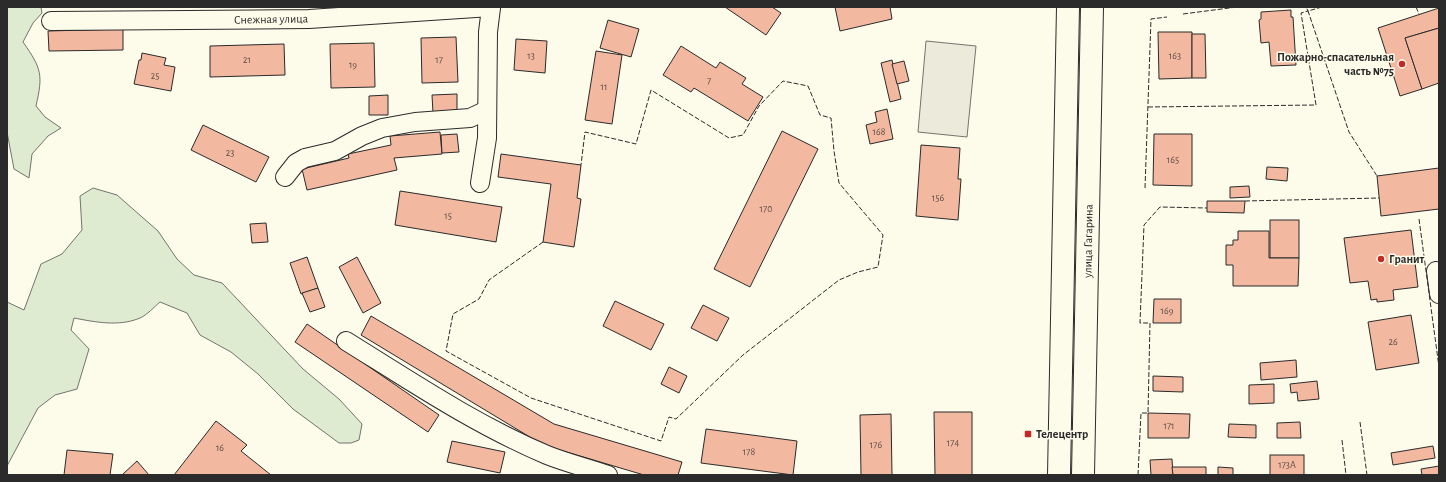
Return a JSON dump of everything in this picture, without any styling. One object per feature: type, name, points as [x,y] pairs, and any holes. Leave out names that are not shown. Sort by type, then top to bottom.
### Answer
[{"type":"main road","name":"улица Гагарина","points":[[1059,475],[1068,7]]},
{"type":"main road","name":"улица Гагарина","points":[[1083,475],[1092,7]]},
{"type":"street","name":"Снежная улица","points":[[51,21],[309,19],[491,7],[488,32],[487,138],[480,183]]},
{"type":"street","points":[[285,177],[296,163],[305,158],[335,151],[362,136],[382,128],[415,122],[470,118],[487,110]]},
{"type":"street","points":[[1436,271],[1439,294]]},
{"type":"street","points":[[346,341],[461,412],[496,431],[548,456],[608,475]]},
{"type":"green space","points":[[7,7],[41,7],[42,13],[33,23],[23,42],[34,59],[39,72],[40,87],[36,106],[45,117],[61,128],[48,136],[32,154],[29,178],[14,169],[7,132]]},
{"type":"green space","points":[[93,188],[117,195],[158,231],[177,259],[194,275],[222,283],[303,369],[339,399],[362,424],[359,440],[351,443],[339,443],[293,409],[258,374],[231,352],[200,335],[187,313],[160,302],[143,317],[132,321],[107,323],[74,318],[71,330],[89,349],[77,389],[55,395],[38,408],[7,466],[7,302],[24,310],[41,264],[62,254],[82,230],[80,196]]},
{"type":"shaded area","points":[[926,41],[976,46],[967,137],[918,132]]},
{"type":"building","points":[[725,7],[772,7],[781,13],[766,35]]},
{"type":"building","points":[[835,7],[890,7],[892,19],[840,31]]},
{"type":"building","name":"Пожарно-спасательная часть №75","points":[[1439,8],[1439,28],[1405,38],[1422,89],[1400,96],[1378,28]]},
{"type":"building","points":[[1291,10],[1291,17],[1293,17],[1296,65],[1271,66],[1269,42],[1261,43],[1259,20],[1261,19],[1261,12]]},
{"type":"building","points":[[608,20],[639,29],[631,57],[600,48]]},
{"type":"building","points":[[1439,28],[1439,83],[1422,89],[1405,38]]},
{"type":"building","points":[[123,29],[123,50],[49,51],[48,31]]},
{"type":"building","points":[[1158,32],[1192,32],[1192,78],[1159,79]]},
{"type":"building","points":[[1192,34],[1205,34],[1206,78],[1192,78]]},
{"type":"building","points":[[456,37],[458,82],[422,83],[421,38]]},
{"type":"building","points":[[516,39],[547,41],[545,73],[514,70]]},
{"type":"building","points":[[374,43],[375,87],[331,88],[330,44]]},
{"type":"building","points":[[284,44],[285,75],[210,77],[210,46]]},
{"type":"building","points":[[681,46],[716,68],[720,62],[746,78],[742,84],[763,97],[748,121],[694,88],[691,92],[663,75]]},
{"type":"building","points":[[596,51],[622,55],[612,124],[585,120]]},
{"type":"building","points":[[142,53],[166,58],[164,65],[175,67],[171,91],[134,84]]},
{"type":"building","points":[[892,60],[901,99],[890,102],[881,63]]},
{"type":"building","points":[[904,61],[909,81],[897,84],[892,64]]},
{"type":"building","points":[[457,94],[457,113],[433,113],[432,95]]},
{"type":"building","points":[[388,95],[388,115],[369,115],[369,96]]},
{"type":"building","points":[[887,109],[893,139],[870,144],[866,125],[877,122],[875,112]]},
{"type":"building","points":[[203,125],[269,157],[256,182],[191,150]]},
{"type":"building","points":[[782,131],[818,149],[750,287],[714,269]]},
{"type":"building","points":[[440,132],[442,154],[394,158],[397,170],[307,190],[302,169],[349,158],[348,154],[391,145],[390,136]]},
{"type":"building","points":[[457,134],[459,152],[442,153],[441,135]]},
{"type":"building","points":[[1154,134],[1192,134],[1192,186],[1153,185]]},
{"type":"building","points":[[921,145],[960,148],[958,179],[961,179],[958,220],[916,216]]},
{"type":"building","points":[[501,154],[581,165],[577,198],[581,199],[574,247],[543,242],[551,184],[498,177]]},
{"type":"building","points":[[1267,167],[1288,168],[1287,181],[1266,179]]},
{"type":"building","points":[[1439,168],[1439,209],[1381,216],[1377,176]]},
{"type":"building","points":[[1249,186],[1250,197],[1230,198],[1230,187]]},
{"type":"building","points":[[400,191],[502,207],[496,242],[395,225]]},
{"type":"building","points":[[1207,201],[1245,201],[1244,213],[1207,212]]},
{"type":"building","points":[[1270,220],[1299,220],[1299,258],[1270,258]]},
{"type":"building","points":[[266,223],[268,242],[252,243],[250,224]]},
{"type":"building","name":"Гранит","points":[[1411,230],[1418,287],[1393,290],[1394,300],[1377,302],[1377,299],[1371,300],[1368,281],[1350,283],[1344,238]]},
{"type":"building","points":[[1238,231],[1269,231],[1269,258],[1299,258],[1298,286],[1233,286],[1233,265],[1226,265],[1226,245],[1233,245],[1233,240],[1238,240]]},
{"type":"building","points":[[307,257],[318,288],[301,294],[290,263]]},
{"type":"building","points":[[357,257],[381,303],[363,313],[339,267]]},
{"type":"building","points":[[318,288],[325,307],[310,312],[302,293]]},
{"type":"building","points":[[1154,299],[1181,299],[1181,323],[1153,323]]},
{"type":"building","points":[[615,301],[664,324],[651,350],[603,326]]},
{"type":"building","points":[[703,305],[729,318],[717,341],[691,328]]},
{"type":"building","points":[[1411,315],[1419,363],[1376,370],[1368,322]]},
{"type":"building","points":[[371,316],[554,424],[682,462],[678,475],[644,475],[543,445],[361,335]]},
{"type":"building","points":[[307,324],[439,415],[428,432],[295,342]]},
{"type":"building","points":[[1296,360],[1297,377],[1261,380],[1260,363]]},
{"type":"building","points":[[669,367],[687,376],[679,393],[661,384]]},
{"type":"building","points":[[1153,376],[1183,377],[1183,392],[1153,391]]},
{"type":"building","points":[[1317,381],[1319,399],[1298,401],[1297,392],[1291,393],[1290,384]]},
{"type":"building","points":[[1274,384],[1274,403],[1249,404],[1249,385]]},
{"type":"building","points":[[934,412],[972,412],[972,475],[935,475]]},
{"type":"building","points":[[1148,413],[1190,414],[1189,438],[1148,438]]},
{"type":"building","points":[[891,414],[892,475],[861,475],[860,415]]},
{"type":"building","points":[[216,421],[247,445],[241,451],[271,475],[174,475]]},
{"type":"building","points":[[1300,422],[1301,438],[1277,438],[1277,423]]},
{"type":"building","points":[[1229,424],[1256,425],[1256,438],[1228,437]]},
{"type":"building","points":[[706,429],[797,441],[793,475],[701,463]]},
{"type":"building","points":[[452,441],[505,452],[500,473],[447,462]]},
{"type":"building","points":[[1433,446],[1435,458],[1393,465],[1391,453]]},
{"type":"building","points":[[67,450],[113,454],[110,475],[64,475]]},
{"type":"building","points":[[1270,455],[1304,455],[1304,475],[1270,475]]},
{"type":"building","points":[[1172,459],[1173,475],[1151,475],[1150,460]]},
{"type":"building","points":[[137,461],[149,475],[122,475]]},
{"type":"building","points":[[1439,466],[1439,475],[1422,475],[1421,469]]},
{"type":"building","points":[[1172,467],[1206,467],[1206,475],[1173,475]]},
{"type":"building","points":[[1218,467],[1233,468],[1233,475],[1218,475]]},
{"type":"fence","points":[[1183,14],[1237,7]]},
{"type":"fence","points":[[1148,107],[1316,105],[1301,13],[1308,11],[1306,7]]},
{"type":"fence","points":[[1322,7],[1308,11],[1349,132],[1377,176]]},
{"type":"fence","points":[[1416,7],[1419,14]]},
{"type":"fence","points":[[1145,188],[1151,19],[1167,17]]},
{"type":"fence","points":[[543,242],[489,280],[479,299],[453,314],[446,351],[531,398],[661,441],[669,417],[676,419],[743,355],[839,280],[858,272],[878,267],[883,235],[839,183],[831,118],[820,115],[808,86],[783,81],[759,106],[743,135],[729,138],[651,90],[636,144],[585,132],[581,165]]},
{"type":"fence","points":[[1245,201],[1379,198]]},
{"type":"fence","points":[[1138,475],[1141,413],[1148,413],[1150,323],[1140,323],[1144,225],[1160,207],[1207,208]]},
{"type":"fence","points":[[1419,219],[1439,367]]},
{"type":"fence","points":[[1360,422],[1367,475]]},
{"type":"fence","points":[[1342,440],[1346,475]]},
{"type":"place","name":"Пожарно-спасательная часть №75","points":[[1402,64]]},
{"type":"place","name":"Гранит","points":[[1381,259]]},
{"type":"place","name":"Телецентр","points":[[1028,434]]}]
